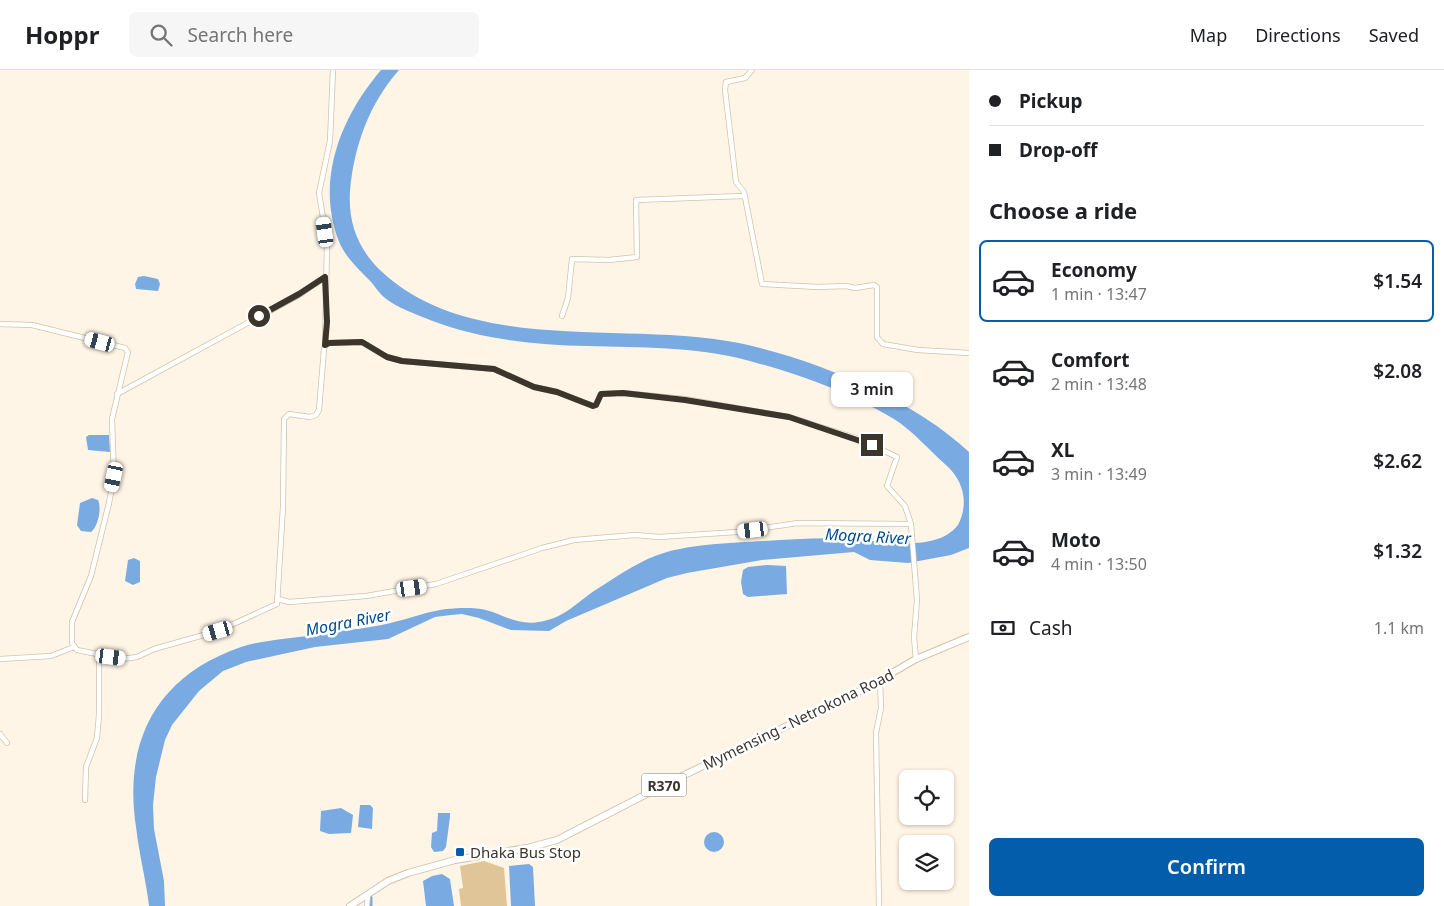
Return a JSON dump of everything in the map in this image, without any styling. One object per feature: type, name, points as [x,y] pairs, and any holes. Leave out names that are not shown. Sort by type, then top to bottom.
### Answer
[{"type":"main road","name":"Mymensing - Netrokona Road","points":[[350,906],[388,881],[430,866],[527,848],[557,840],[676,779],[880,680],[916,659],[969,637]]},
{"type":"street","points":[[0,324],[32,325],[127,349],[128,352],[112,419],[114,477],[91,576],[72,622],[71,637],[74,647],[77,650],[99,655],[122,659],[137,658],[154,649],[218,631],[274,607],[278,599],[283,507],[284,420],[289,414],[310,417],[316,415],[319,410],[327,322],[325,277],[327,242],[319,193],[330,141],[332,70]]},
{"type":"street","points":[[752,70],[745,78],[726,82],[725,85],[732,163],[736,182],[744,192],[743,196],[762,284],[846,286],[854,288],[874,285],[877,287],[877,336],[882,344],[918,350],[969,353]]},
{"type":"street","points":[[562,316],[568,298],[572,259],[609,260],[637,257],[636,200],[743,196]]},
{"type":"street","points":[[117,394],[299,294],[325,277]]},
{"type":"street","points":[[325,345],[329,343],[362,342],[387,357],[402,361],[494,369],[534,387],[557,392],[593,406],[596,405],[601,394],[623,393],[685,400],[803,420],[859,439],[897,457],[887,486],[905,506],[911,524],[916,600],[914,636],[916,659]]},
{"type":"street","points":[[278,599],[289,602],[366,596],[436,584],[542,548],[574,540],[635,535],[659,537],[737,532],[798,523],[911,524]]},
{"type":"street","points":[[0,659],[51,656],[74,647]]},
{"type":"street","points":[[85,800],[86,767],[97,738],[99,723],[99,655]]},
{"type":"street","points":[[879,906],[876,733],[881,708],[880,680]]},
{"type":"street","points":[[0,734],[7,743]]},
{"type":"street","points":[[367,906],[368,894]]},
{"type":"shaded area","points":[[484,861],[504,868],[507,906],[461,906],[459,889],[463,888],[460,866]]},
{"type":"water","points":[[381,70],[399,70],[388,83],[371,111],[359,142],[352,174],[350,203],[356,235],[366,254],[381,271],[418,298],[459,315],[504,325],[552,330],[695,337],[739,343],[799,359],[891,398],[946,433],[969,452],[969,548],[951,555],[908,563],[870,560],[854,552],[762,560],[667,578],[566,621],[549,631],[511,630],[479,618],[462,614],[451,615],[435,617],[388,639],[315,647],[246,662],[223,671],[199,691],[172,725],[165,740],[156,777],[153,805],[154,829],[164,881],[165,906],[149,906],[137,837],[133,795],[135,766],[141,739],[152,715],[167,694],[187,675],[212,659],[250,644],[379,625],[446,609],[477,608],[520,622],[544,621],[564,613],[632,567],[667,552],[737,542],[809,538],[854,539],[894,543],[923,542],[948,534],[958,525],[961,517],[964,501],[961,485],[952,471],[921,441],[908,429],[877,409],[822,384],[765,365],[707,352],[667,348],[547,344],[507,340],[449,327],[390,302],[341,247],[332,217],[330,197],[334,157],[340,138],[358,102]]},
{"type":"water","points":[[144,276],[158,279],[160,284],[158,291],[136,289],[135,284],[138,277]]},
{"type":"water","points":[[89,435],[109,435],[110,452],[88,450],[86,437]]},
{"type":"water","points":[[92,498],[98,500],[99,503],[97,522],[91,532],[81,531],[77,525],[80,503]]},
{"type":"water","points":[[134,558],[140,561],[140,582],[133,585],[125,581],[128,560]]},
{"type":"water","points":[[786,566],[787,594],[748,597],[743,594],[741,582],[743,570],[748,567]]},
{"type":"water","points":[[360,805],[370,805],[373,808],[372,829],[358,827]]},
{"type":"water","points":[[341,808],[353,815],[351,833],[329,834],[320,831],[321,811]]},
{"type":"water","points":[[438,813],[450,813],[450,817],[446,847],[443,851],[434,852],[431,847],[432,833],[437,831]]},
{"type":"water","points":[[714,832],[721,835],[724,842],[721,849],[714,852],[707,849],[704,842],[707,835]]},
{"type":"water","points":[[529,864],[533,867],[535,906],[511,906],[509,866]]},
{"type":"water","points":[[442,874],[450,879],[454,906],[426,906],[423,881],[432,876]]},
{"type":"waterway","points":[[370,898],[370,906]]},
{"type":"place","name":"Dhaka Bus Stop","points":[[460,852]]},
{"type":"route","points":[[259,316],[325,277],[327,322],[325,345],[329,343],[362,342],[387,357],[402,361],[479,366],[494,369],[534,387],[557,392],[593,406],[596,406],[601,394],[610,392],[685,400],[789,417],[803,420],[872,445]]},
{"type":"water label","name":"Mogra River","points":[[868,536]]},
{"type":"water label","name":"Mogra River","points":[[348,622]]}]
